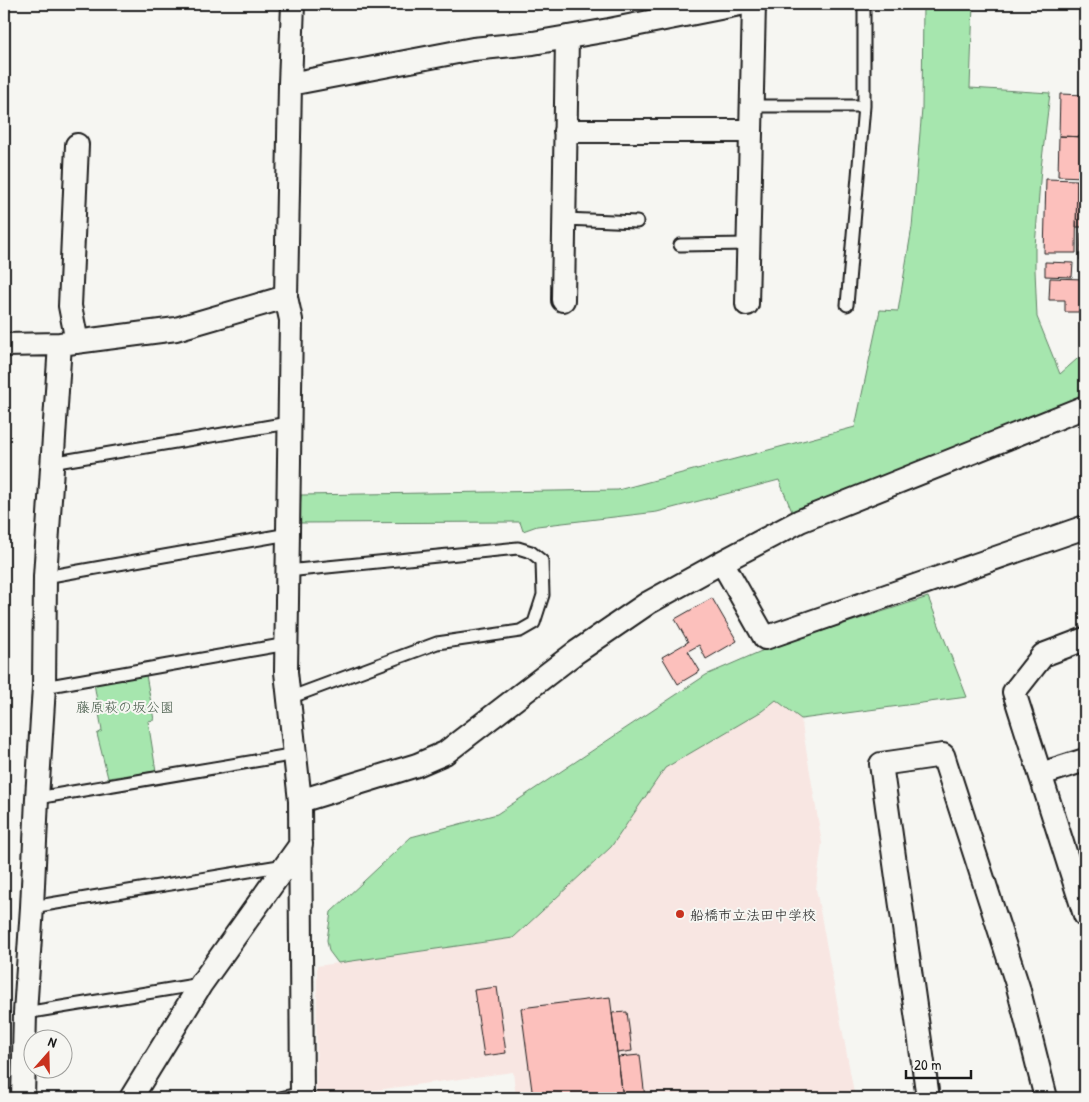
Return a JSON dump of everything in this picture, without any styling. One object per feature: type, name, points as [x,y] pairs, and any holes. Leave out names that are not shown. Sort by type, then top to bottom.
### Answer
[{"type":"street","points":[[293,4],[286,297],[291,320],[288,423],[286,672],[300,801],[302,1096]]},
{"type":"street","points":[[290,84],[473,49],[567,38],[740,4]]},
{"type":"street","points":[[747,304],[754,4]]},
{"type":"street","points":[[563,300],[567,38]]},
{"type":"street","points":[[565,131],[751,131]]},
{"type":"street","points":[[23,1098],[25,1013],[44,687],[45,577],[51,463],[68,343],[77,145]]},
{"type":"street","points":[[4,345],[68,343],[176,329],[286,297]]},
{"type":"street","points":[[300,801],[418,765],[445,753],[575,653],[648,603],[800,521],[1085,407]]},
{"type":"street","points":[[722,562],[765,638],[1085,527]]},
{"type":"street","points":[[1085,639],[1043,655],[1014,692],[1085,915]]},
{"type":"street","points":[[928,1098],[881,764],[943,755],[1018,987],[1046,1098]]},
{"type":"street","points":[[1041,774],[1085,760]]},
{"type":"street","points":[[131,1098],[201,984],[301,844]]},
{"type":"lane","points":[[847,305],[864,106],[864,4]]},
{"type":"lane","points":[[752,106],[864,106]]},
{"type":"lane","points":[[564,220],[637,222]]},
{"type":"lane","points":[[680,245],[749,244]]},
{"type":"lane","points":[[51,463],[288,423]]},
{"type":"lane","points":[[45,577],[288,534]]},
{"type":"lane","points":[[288,571],[518,548],[531,552],[542,561],[543,595],[534,623],[520,631],[437,643],[289,698]]},
{"type":"lane","points":[[44,687],[287,644]]},
{"type":"lane","points":[[37,798],[296,754]]},
{"type":"lane","points":[[32,907],[285,865]]},
{"type":"lane","points":[[25,1013],[201,984]]},
{"type":"lane","points":[[280,1098],[302,1096]]},
{"type":"shaded area","name":"船橋市立法田中学校","points":[[776,700],[801,719],[822,843],[816,889],[855,1098],[516,1098],[513,1072],[316,1098],[317,966],[513,938],[611,847],[665,768],[762,711]]},
{"type":"green space","points":[[923,4],[973,4],[970,88],[1050,93],[1041,168],[1035,247],[1037,317],[1060,374],[1085,352],[1085,397],[793,514],[779,480],[657,512],[537,526],[523,531],[520,522],[299,523],[301,495],[618,490],[855,427],[880,310],[898,311],[912,227],[922,109]]},
{"type":"green space","points":[[928,597],[967,697],[801,719],[776,700],[762,711],[665,768],[611,847],[513,938],[338,963],[329,951],[327,940],[331,912],[411,837],[497,814],[706,675],[766,649]]},
{"type":"green space","name":"藤原萩の坂公園","points":[[146,675],[154,720],[148,721],[156,771],[108,778],[97,734],[102,731],[94,683]]},
{"type":"building","points":[[1060,94],[1085,95],[1085,137],[1059,136]]},
{"type":"building","points":[[1059,136],[1085,137],[1085,177],[1058,176]]},
{"type":"building","points":[[1046,179],[1077,180],[1076,253],[1044,253]]},
{"type":"building","points":[[1077,180],[1085,180],[1085,227],[1076,227]]},
{"type":"building","points":[[1081,233],[1085,233],[1085,260],[1080,260]]},
{"type":"building","points":[[1045,262],[1073,263],[1072,277],[1045,276]]},
{"type":"building","points":[[1050,278],[1084,279],[1083,312],[1065,312],[1065,300],[1049,300]]},
{"type":"building","points":[[712,598],[737,641],[706,659],[699,645],[688,651],[700,671],[678,684],[662,657],[688,642],[675,619]]},
{"type":"building","points":[[497,987],[506,1053],[484,1056],[474,990]]},
{"type":"building","points":[[610,997],[623,1098],[533,1098],[521,1008]]},
{"type":"building","points":[[627,1012],[632,1051],[617,1053],[612,1013]]},
{"type":"building","points":[[640,1055],[645,1098],[623,1098],[618,1057]]},
{"type":"place","name":"船橋市立法田中学校","points":[[680,914]]}]
